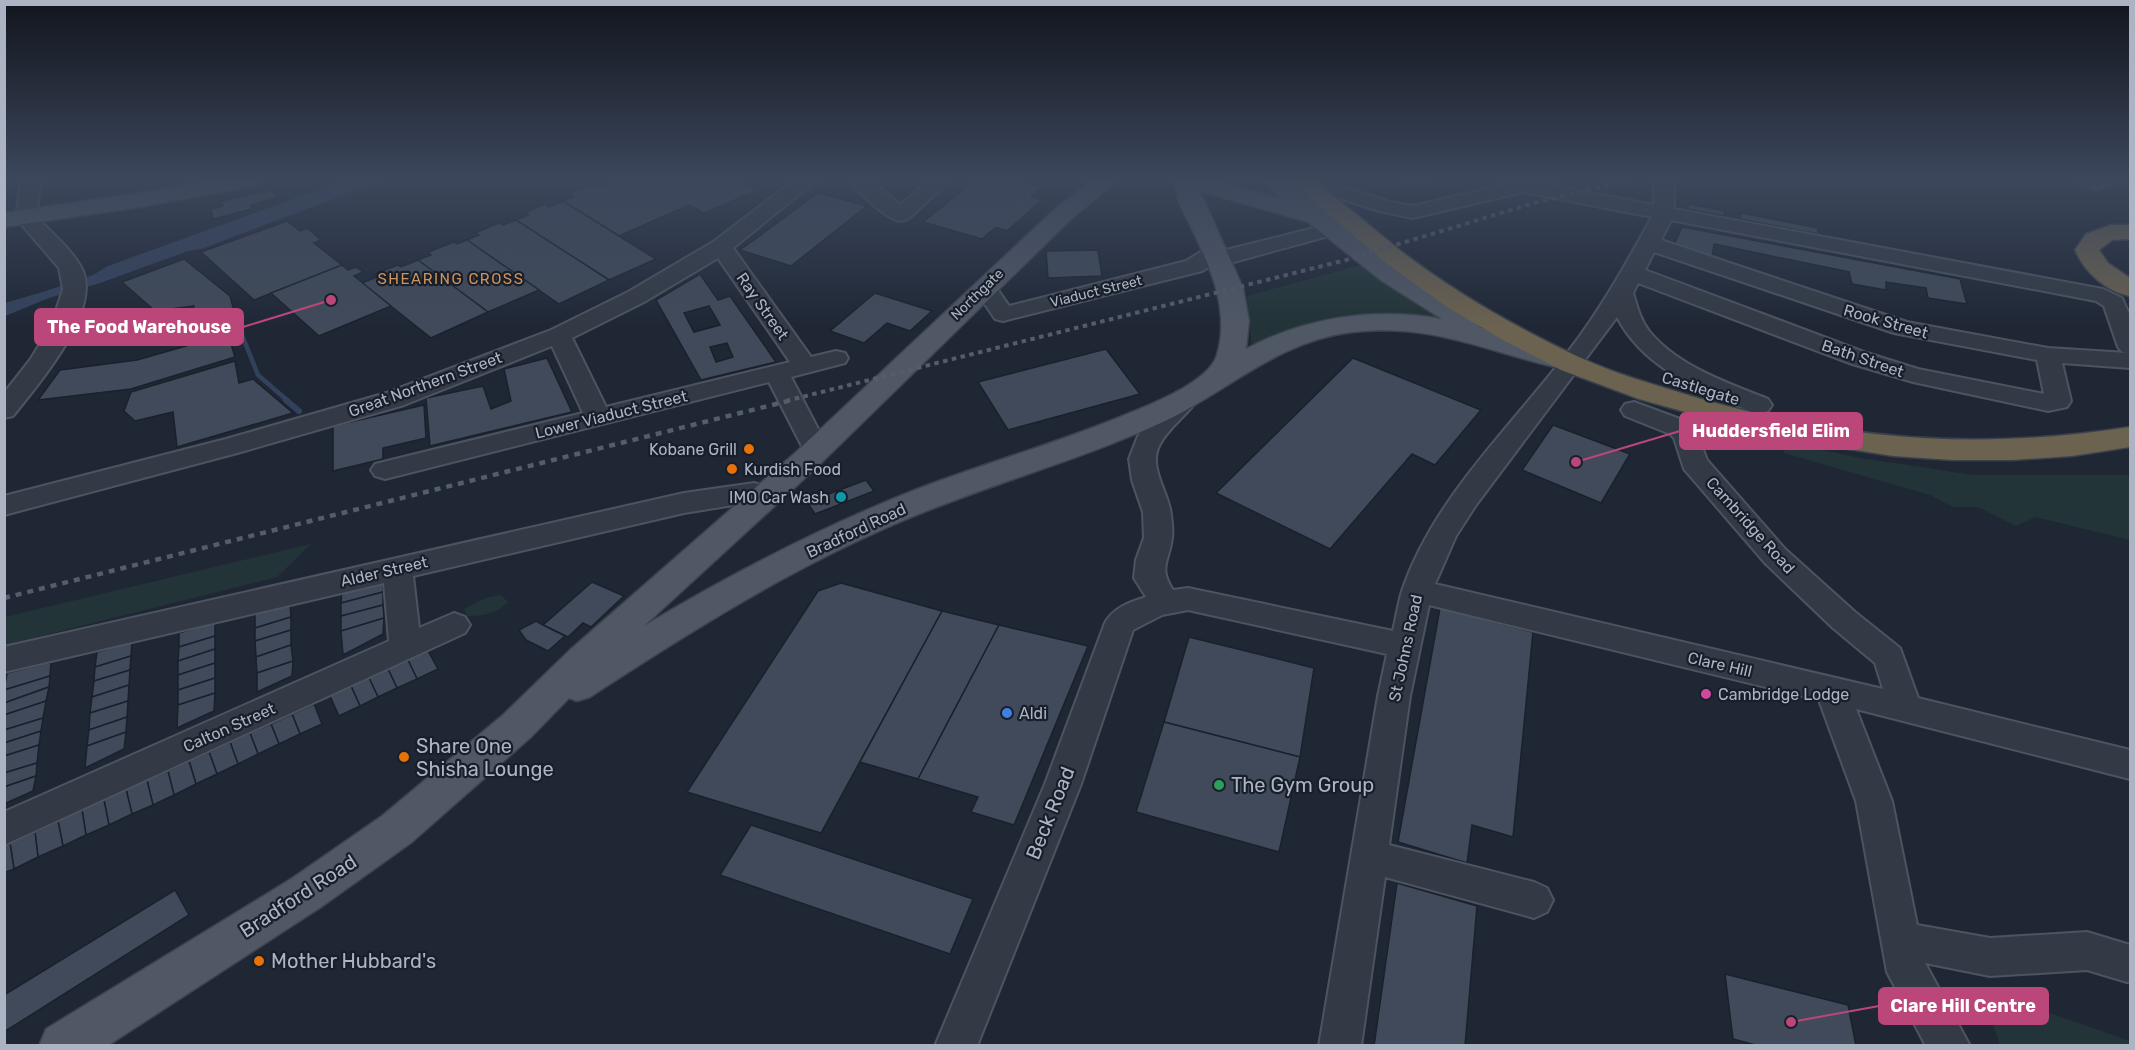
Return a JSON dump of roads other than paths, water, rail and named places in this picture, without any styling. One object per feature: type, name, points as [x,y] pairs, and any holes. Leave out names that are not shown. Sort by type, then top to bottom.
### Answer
[{"type":"highway","name":"Castlegate","points":[[1360,228],[1422,278],[1455,301],[1577,356],[1759,405],[1843,422],[1908,430],[1960,432],[2051,429],[2130,415]]},
{"type":"highway","name":"Castlegate","points":[[1388,228],[1459,283],[1544,332],[1577,356],[1628,386],[1733,418],[1820,436],[1880,445],[1967,452],[2032,449],[2130,437]]},
{"type":"highway","points":[[2125,299],[2091,261],[2087,250],[2097,237],[2110,231],[2130,232]]},
{"type":"highway","points":[[2097,237],[2130,238]]},
{"type":"highway","points":[[1967,452],[2048,463],[2130,456]]},
{"type":"main road","name":"Northgate","points":[[877,390],[1048,228]]},
{"type":"main road","points":[[1204,228],[1218,255],[1233,297],[1237,325],[1231,356],[1218,378]]},
{"type":"main road","name":"Castlegate","points":[[1324,229],[1426,300],[1466,320],[1577,356]]},
{"type":"main road","name":"Bradford Road","points":[[517,726],[629,653],[775,569],[853,528],[926,498],[1111,432],[1186,398],[1274,346],[1309,332],[1352,324],[1391,321],[1465,332],[1577,356]]},
{"type":"main road","name":"Bradford Road","points":[[63,1046],[306,893],[397,829],[517,726],[583,660],[816,450],[877,390]]},
{"type":"street","points":[[4,410],[43,362],[75,284],[28,228]]},
{"type":"street","name":"Great Northern Street","points":[[4,506],[232,446],[395,399],[559,335],[636,297],[721,247],[745,228]]},
{"type":"street","name":"St Johns Road","points":[[1340,1046],[1394,696],[1417,591],[1442,535],[1466,498],[1577,356],[1627,283],[1657,228]]},
{"type":"street","points":[[1739,228],[2125,299],[2130,347]]},
{"type":"street","name":"Viaduct Street","points":[[985,288],[1004,314],[1194,266],[1218,255],[1324,229]]},
{"type":"street","name":"Rook Street","points":[[1649,243],[1902,328],[2048,356],[2130,361]]},
{"type":"street","name":"Ray Street","points":[[721,247],[805,366]]},
{"type":"street","points":[[1627,283],[1630,320],[1646,343],[1697,377],[1759,405]]},
{"type":"street","name":"Bath Street","points":[[1627,283],[1913,375],[2048,403],[2058,401],[2048,356]]},
{"type":"street","points":[[559,335],[598,417]]},
{"type":"street","name":"Lower Viaduct Street","points":[[385,470],[836,358]]},
{"type":"street","points":[[777,373],[816,450]]},
{"type":"street","points":[[1164,601],[1149,578],[1151,560],[1158,538],[1157,512],[1146,480],[1142,459],[1147,442],[1186,398]]},
{"type":"street","name":"Cambridge Road","points":[[1634,410],[1679,428],[1686,435],[1694,463],[1775,556],[1888,657],[1905,708]]},
{"type":"street","name":"Alder Street","points":[[4,660],[684,502],[754,492],[765,496]]},
{"type":"street","points":[[397,568],[405,648]]},
{"type":"street","name":"Clare Hill","points":[[1417,591],[1832,690]]},
{"type":"street","name":"Beck Road","points":[[956,1046],[1060,792],[1120,623],[1138,611],[1164,601],[1188,599],[1405,646]]},
{"type":"street","name":"Calton Street","points":[[4,829],[454,625]]},
{"type":"street","points":[[1832,690],[2130,764]]},
{"type":"street","points":[[1832,690],[1874,801],[1907,972],[1948,1046]]},
{"type":"street","points":[[1370,857],[1533,900]]},
{"type":"street","points":[[1901,940],[1990,957],[2087,951],[2127,963]]},
{"type":"water","points":[[213,228],[256,228],[201,249],[188,251],[100,283],[49,298],[5,316],[5,303],[93,275],[108,266]]},
{"type":"waterway","points":[[234,315],[258,375],[288,401]]},
{"type":"waterway","points":[[286,400],[299,411]]},
{"type":"railway","points":[[786,401],[1346,260],[1452,228]]},
{"type":"railway","points":[[4,598],[792,400]]},
{"type":"place","name":"The Food Warehouse","points":[[331,300]]},
{"type":"place","name":"Kobane Grill","points":[[749,449]]},
{"type":"place","name":"Huddersfield Elim","points":[[1576,462]]},
{"type":"place","name":"Kurdish Food","points":[[732,469]]},
{"type":"place","name":"IMO Car Wash","points":[[841,497]]},
{"type":"place","name":"Cambridge Lodge","points":[[1706,694]]},
{"type":"place","name":"Aldi","points":[[1007,713]]},
{"type":"place","name":"Share One Shisha Lounge","points":[[404,757]]},
{"type":"place","name":"The Gym Group","points":[[1219,785]]},
{"type":"place","name":"Mother Hubbard's","points":[[259,961]]},
{"type":"place","name":"Clare Hill Centre","points":[[1791,1022]]},
{"type":"district","name":"SHEARING CROSS","points":[[451,279]]}]
